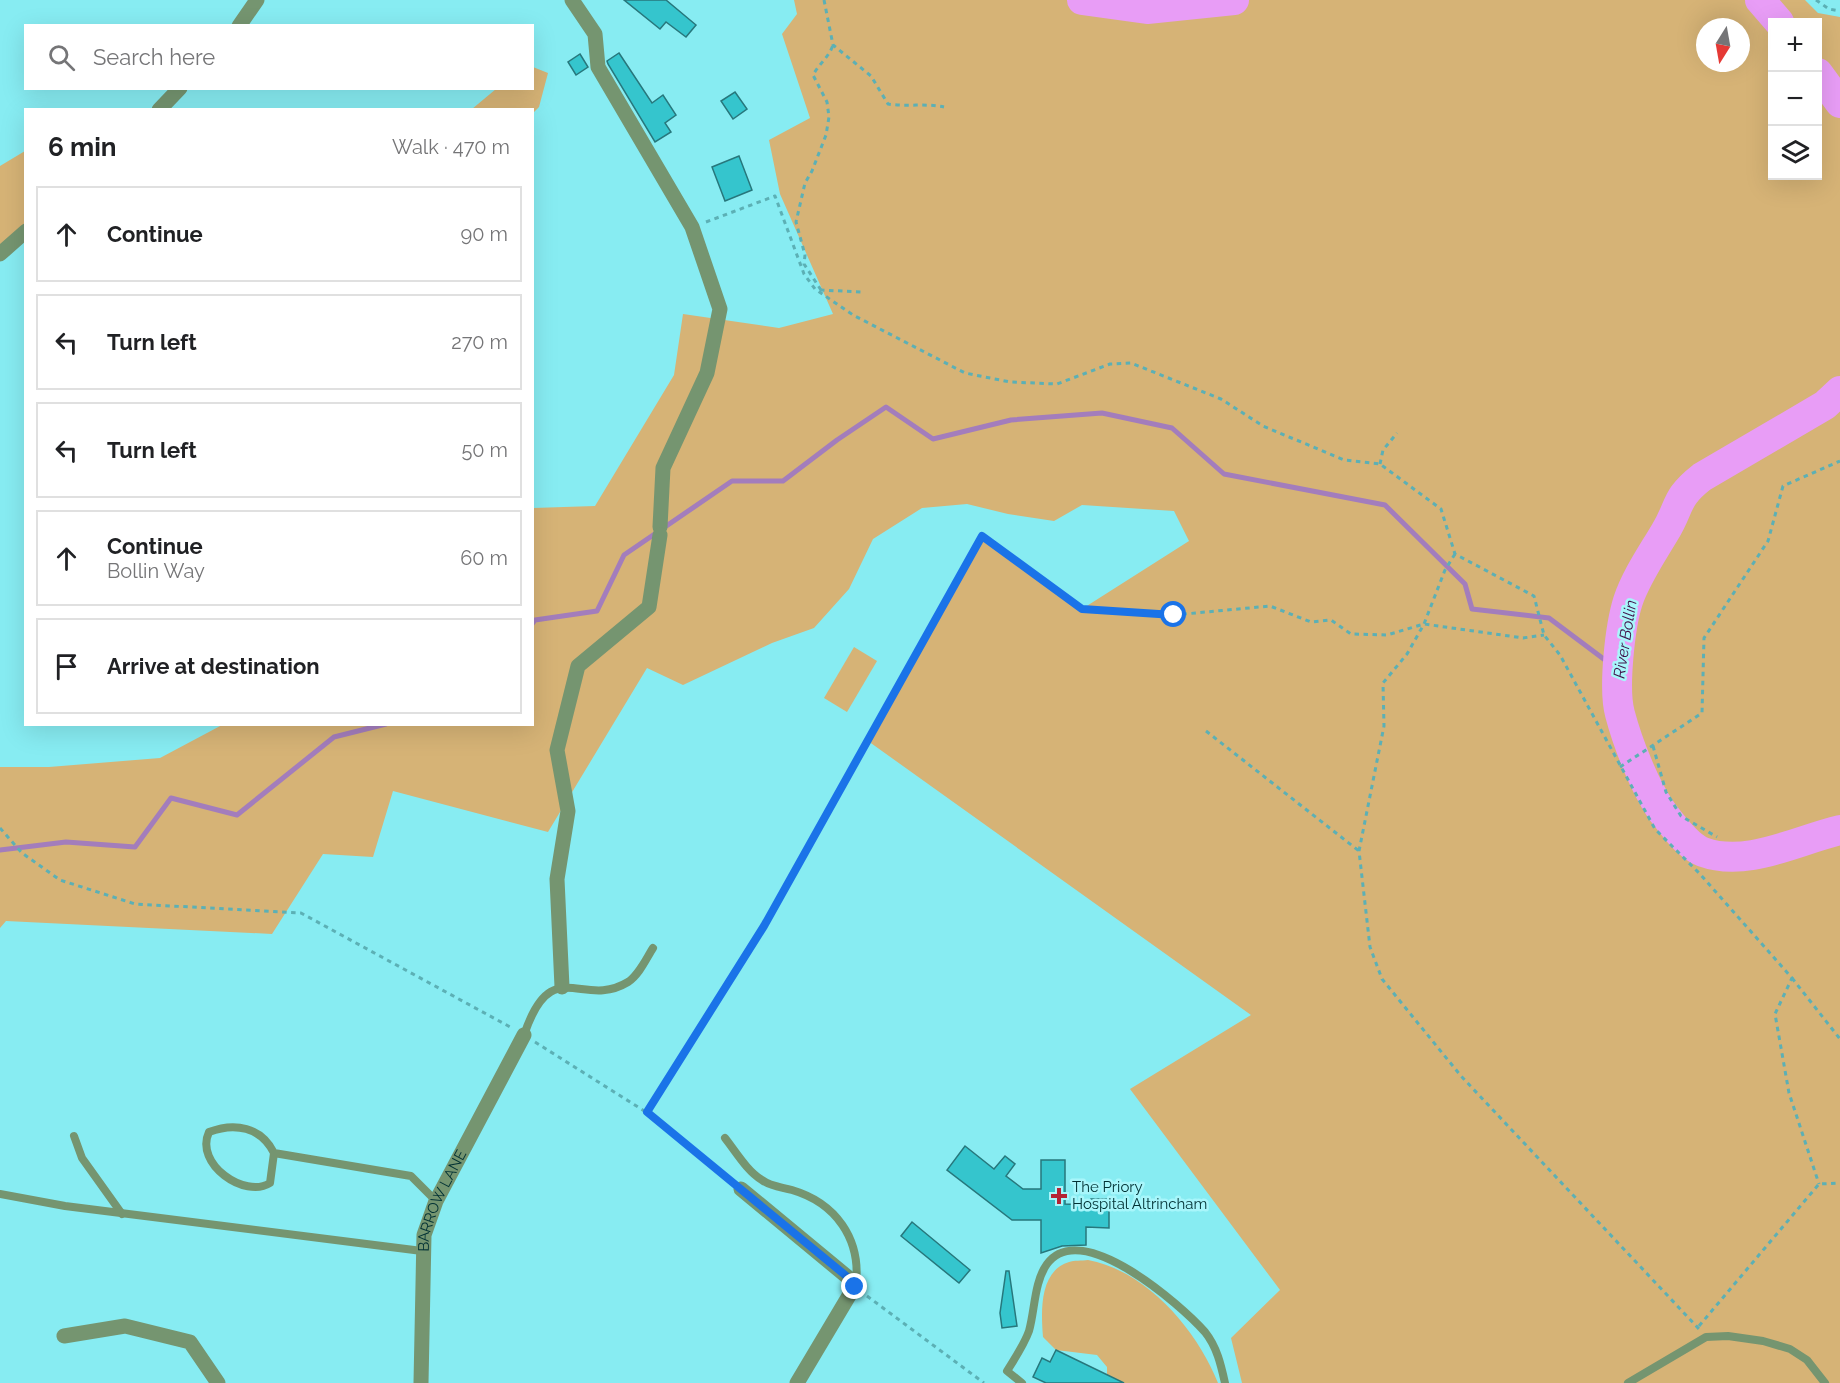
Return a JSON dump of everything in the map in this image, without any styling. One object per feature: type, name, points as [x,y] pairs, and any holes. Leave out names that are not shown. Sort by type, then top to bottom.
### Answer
[{"type":"street","points":[[240,24],[257,0]]},
{"type":"street","points":[[562,987],[557,879],[568,811],[557,750],[578,666],[648,608],[660,531],[663,468],[707,373],[720,309],[692,227],[598,67],[595,34],[572,0]]},
{"type":"street","points":[[161,108],[178,90]]},
{"type":"street","points":[[0,254],[24,233]]},
{"type":"street","name":"BARROW LANE","points":[[421,1383],[424,1235],[436,1201],[524,1035]]},
{"type":"street","points":[[741,1189],[856,1286],[797,1383]]},
{"type":"street","points":[[64,1336],[125,1326],[190,1342],[218,1383]]},
{"type":"lane","points":[[524,1035],[531,1014],[549,991],[562,987],[616,988],[631,980],[653,948]]},
{"type":"lane","points":[[274,1153],[270,1183],[263,1187],[254,1187],[231,1179],[213,1167],[206,1154],[205,1142],[209,1132],[239,1127],[261,1134],[274,1153],[411,1176],[436,1201]]},
{"type":"lane","points":[[74,1136],[82,1158],[122,1214]]},
{"type":"lane","points":[[725,1138],[764,1182],[811,1197],[839,1218],[848,1231],[855,1254],[856,1286]]},
{"type":"lane","points":[[0,1194],[122,1214],[423,1251]]},
{"type":"lane","points":[[1022,1383],[1007,1371],[1028,1334],[1040,1281],[1047,1264],[1056,1256],[1070,1251],[1108,1258],[1156,1287],[1206,1334],[1218,1354],[1225,1383]]},
{"type":"lane","points":[[1628,1383],[1706,1337],[1752,1338],[1790,1349],[1807,1360],[1825,1383]]},
{"type":"path","points":[[821,290],[804,264],[796,222],[805,183],[823,144],[830,117],[827,102],[813,75],[819,64],[830,54],[833,45],[824,0]]},
{"type":"path","points":[[1816,0],[1829,9],[1840,11]]},
{"type":"path","points":[[833,45],[871,76],[888,104],[901,106],[925,103],[944,107]]},
{"type":"path","points":[[692,227],[775,196],[804,274],[815,289],[853,315],[965,373],[1010,382],[1057,384],[1110,364],[1131,363],[1221,399],[1263,426],[1344,460],[1380,464],[1441,509],[1455,554],[1534,596],[1544,635],[1560,655],[1654,829],[1700,874],[1792,978],[1840,1039]]},
{"type":"path","points":[[815,289],[863,292]]},
{"type":"path","points":[[1380,464],[1383,450],[1397,433]]},
{"type":"path","points":[[1620,767],[1702,713],[1704,638],[1768,541],[1783,486],[1840,461]]},
{"type":"path","points":[[647,1112],[764,926],[982,536],[1082,609],[1174,615],[1270,606],[1311,622],[1331,620],[1351,634],[1387,635],[1424,624],[1523,638],[1544,635]]},
{"type":"path","points":[[1455,554],[1445,570],[1424,624],[1407,654],[1383,682],[1384,726],[1359,851],[1370,947],[1382,979],[1461,1076],[1706,1337]]},
{"type":"path","points":[[1206,731],[1359,851]]},
{"type":"path","points":[[1653,746],[1666,792],[1681,816],[1717,837]]},
{"type":"path","points":[[0,828],[22,853],[60,880],[135,904],[301,913],[524,1035],[647,1112],[741,1189]]},
{"type":"path","points":[[1792,978],[1775,1014],[1789,1093],[1819,1184]]},
{"type":"path","points":[[1682,1350],[1819,1184],[1840,1183]]},
{"type":"path","points":[[856,1286],[984,1383]]},
{"type":"shaded area","points":[[794,0],[1805,0],[1818,13],[1840,17],[1840,1383],[1242,1383],[1231,1338],[1280,1290],[1130,1089],[1251,1015],[868,741],[982,536],[1082,609],[1189,541],[1174,511],[1082,505],[1054,521],[1008,514],[967,504],[922,508],[873,539],[849,589],[814,628],[772,643],[683,685],[647,668],[548,832],[393,791],[373,857],[323,854],[272,934],[6,921],[0,928],[0,767],[49,767],[160,758],[220,726],[534,726],[534,508],[595,506],[674,375],[683,314],[779,328],[833,314],[780,194],[769,140],[810,118],[782,34],[797,14]]},
{"type":"shaded area","points":[[534,67],[548,73],[539,107],[534,112],[534,108],[473,108],[495,90],[534,90]]},
{"type":"shaded area","points":[[24,152],[24,232],[0,253],[0,166]]},
{"type":"shaded area","points":[[854,647],[877,661],[847,712],[824,698]]},
{"type":"shaded area","points":[[1088,1260],[1110,1266],[1130,1276],[1167,1306],[1197,1343],[1218,1383],[1107,1383],[1107,1367],[1097,1355],[1056,1350],[1043,1337],[1042,1305],[1047,1283],[1059,1267],[1071,1261]]},
{"type":"building","points":[[624,0],[666,0],[696,25],[686,37],[666,22],[660,29]]},
{"type":"building","points":[[619,53],[652,103],[663,95],[676,115],[665,123],[671,132],[655,142],[608,64],[607,61]]},
{"type":"building","points":[[580,54],[588,67],[576,75],[568,62]]},
{"type":"building","points":[[735,92],[747,109],[733,119],[721,101]]},
{"type":"building","points":[[739,156],[752,190],[725,201],[712,167]]},
{"type":"building","points":[[965,1146],[994,1169],[1005,1156],[1015,1164],[1006,1176],[1023,1189],[1041,1189],[1041,1160],[1065,1160],[1065,1204],[1091,1205],[1091,1199],[1109,1199],[1109,1228],[1086,1227],[1086,1245],[1062,1246],[1041,1253],[1041,1220],[1012,1220],[947,1170]]},
{"type":"building","points":[[912,1222],[970,1270],[959,1283],[901,1236]]},
{"type":"building","points":[[1006,1271],[1009,1271],[1017,1326],[1002,1328],[1000,1313]]},
{"type":"building","points":[[1056,1350],[1124,1383],[1046,1383],[1033,1377],[1042,1358],[1050,1362]]},
{"type":"waterway","name":"River Bollin","points":[[1082,0],[1147,9],[1234,0]]},
{"type":"waterway","name":"River Bollin","points":[[1760,0],[1776,18]]},
{"type":"waterway","name":"River Bollin","points":[[1822,78],[1840,103]]},
{"type":"waterway","name":"River Bollin","points":[[1840,391],[1825,405],[1702,477],[1682,497],[1631,592],[1620,641],[1617,674],[1620,714],[1637,764],[1661,810],[1685,840],[1697,849],[1720,856],[1754,855],[1840,830]]},
{"type":"waterway","points":[[534,621],[597,611],[624,555],[732,481],[783,481],[886,407],[933,439],[1011,420],[1102,413],[1172,428],[1224,474],[1385,505],[1465,584],[1472,609],[1549,618],[1617,669]]},
{"type":"waterway","points":[[0,850],[66,842],[135,847],[171,798],[237,815],[334,737],[378,726]]},
{"type":"place","name":"The Priory Hospital Altrincham","points":[[1059,1196]]},
{"type":"route","points":[[855,1287],[856,1284],[647,1112],[764,926],[982,536],[1082,609],[1174,615]]}]
